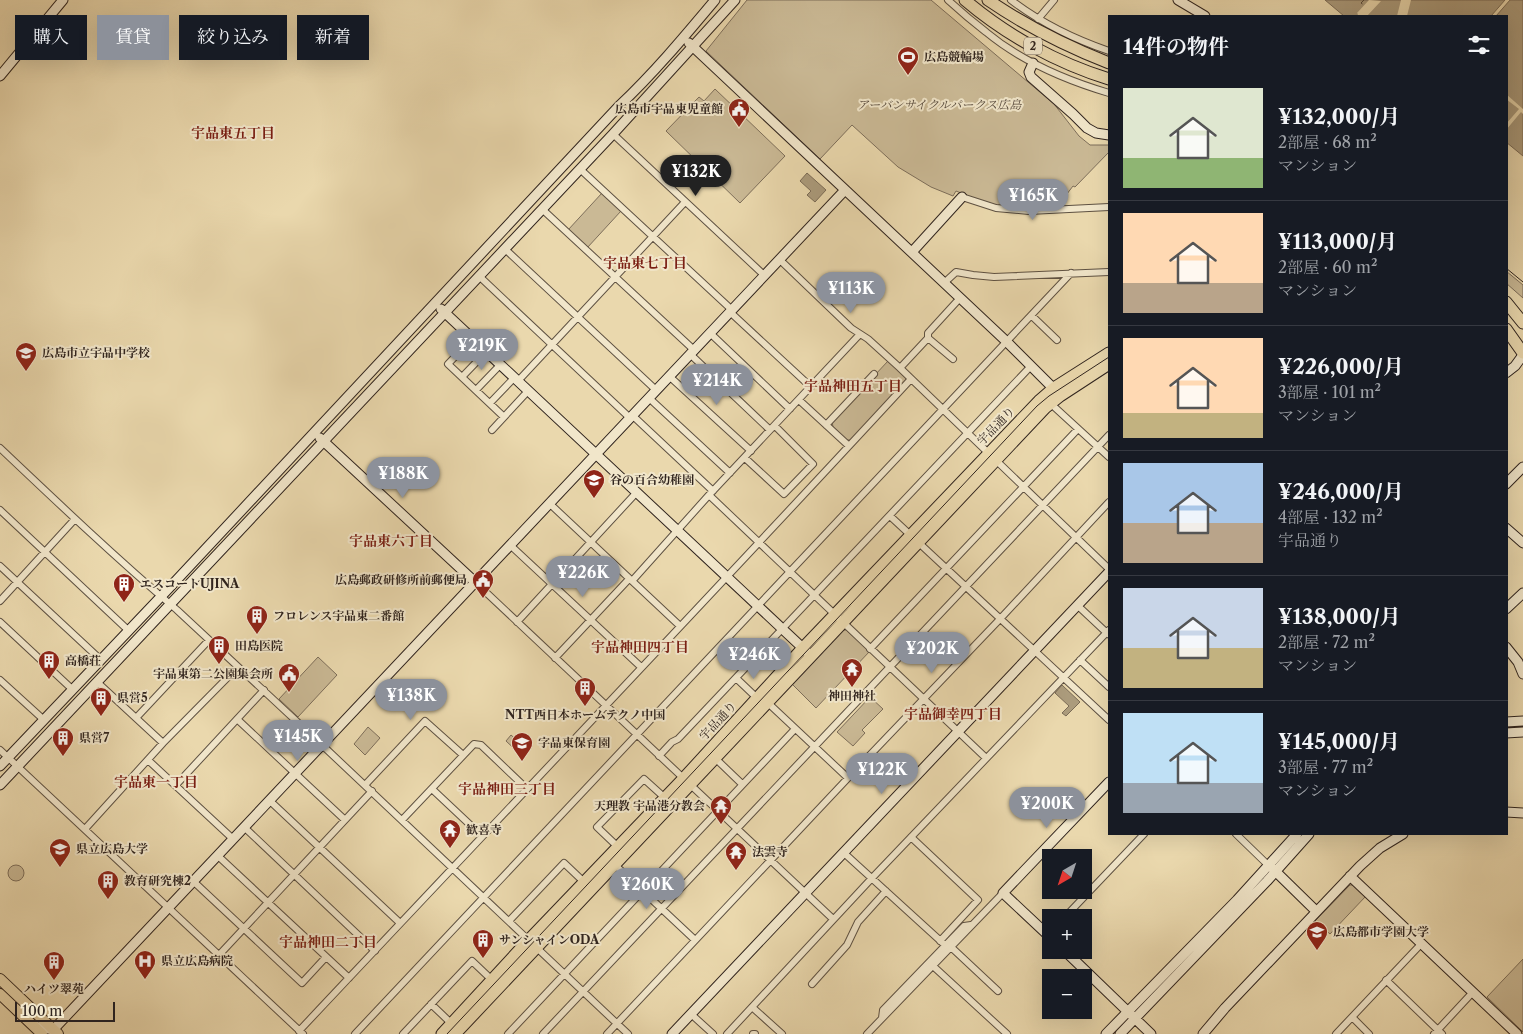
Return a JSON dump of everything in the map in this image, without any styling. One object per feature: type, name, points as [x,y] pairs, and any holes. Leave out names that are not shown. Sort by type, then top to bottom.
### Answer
[{"type":"highway","name":"2","points":[[965,0],[1011,34],[1051,55],[1103,77]]},
{"type":"highway","points":[[988,0],[1044,35],[1078,52],[1108,62]]},
{"type":"highway","name":"2","points":[[997,0],[1033,25],[1062,41],[1108,62]]},
{"type":"highway","points":[[1508,298],[1523,316]]},
{"type":"highway","points":[[1508,304],[1523,323]]},
{"type":"highway","points":[[1508,332],[1523,354]]},
{"type":"highway","name":"宇品通り","points":[[459,1030],[492,980],[533,945],[615,865],[687,781],[993,456],[1050,403],[1057,392],[1108,354]]},
{"type":"highway","name":"宇品通り","points":[[993,456],[1039,401],[1108,365]]},
{"type":"highway","name":"宇品通り","points":[[442,1034],[459,1030],[533,945],[584,882],[665,798],[714,758],[762,700]]},
{"type":"main road","points":[[0,979],[55,1032]]},
{"type":"main road","points":[[0,994],[35,1031]]},
{"type":"street","points":[[0,76],[63,0]]},
{"type":"street","points":[[0,766],[161,597],[619,106],[643,83],[715,0]]},
{"type":"street","points":[[0,785],[613,134],[735,0]]},
{"type":"street","points":[[948,0],[987,33],[1033,63],[1074,82],[1108,93]]},
{"type":"street","points":[[1011,0],[1038,19],[1063,33],[1108,51]]},
{"type":"street","points":[[1038,19],[1054,0]]},
{"type":"street","points":[[1178,0],[1203,15]]},
{"type":"street","points":[[683,38],[912,252],[1057,392]]},
{"type":"street","points":[[1033,63],[1029,72],[1031,77],[1087,128],[1096,133],[1108,135]]},
{"type":"street","points":[[613,134],[764,275]]},
{"type":"street","points":[[580,169],[811,387]]},
{"type":"street","points":[[35,1031],[55,1032],[168,907],[845,190]]},
{"type":"street","points":[[912,252],[962,197],[996,208],[1029,211],[1108,207]]},
{"type":"street","points":[[490,403],[552,345],[685,202]]},
{"type":"street","points":[[542,209],[813,464],[784,494],[745,458]]},
{"type":"street","points":[[505,249],[656,390]]},
{"type":"street","points":[[779,259],[851,328],[868,339],[900,368],[1044,505],[1108,570]]},
{"type":"street","points":[[944,283],[956,272],[994,277],[1071,272],[1108,272]]},
{"type":"street","points":[[355,1034],[944,410],[1071,272]]},
{"type":"street","points":[[479,276],[631,416],[711,493],[759,543],[986,758]]},
{"type":"street","points":[[900,368],[928,338],[928,333],[960,298]]},
{"type":"street","points":[[435,304],[807,652]]},
{"type":"street","points":[[1032,316],[1057,340]]},
{"type":"street","points":[[710,333],[790,409]]},
{"type":"street","points":[[555,658],[678,531],[711,493],[860,334]]},
{"type":"street","points":[[473,338],[448,364],[504,417]]},
{"type":"street","points":[[928,338],[952,359]]},
{"type":"street","points":[[462,377],[487,351]]},
{"type":"street","points":[[1508,371],[1515,366],[1523,354]]},
{"type":"street","points":[[476,390],[501,364]]},
{"type":"street","points":[[659,756],[672,742],[678,739],[1031,366]]},
{"type":"street","points":[[826,425],[874,374]]},
{"type":"street","points":[[669,376],[751,451]]},
{"type":"street","points":[[0,750],[301,1032],[374,950],[759,543],[911,379]]},
{"type":"street","points":[[492,430],[528,391]]},
{"type":"street","points":[[648,398],[730,473]]},
{"type":"street","points":[[799,400],[849,446]]},
{"type":"street","points":[[1050,403],[1108,456]]},
{"type":"street","points":[[870,649],[1078,429]]},
{"type":"street","points":[[314,433],[475,582],[833,920]]},
{"type":"street","points":[[543,1034],[738,830],[1108,436]]},
{"type":"street","points":[[0,448],[75,519],[264,690],[628,1034]]},
{"type":"street","points":[[1508,482],[1523,467]]},
{"type":"street","points":[[517,622],[638,492]]},
{"type":"street","points":[[549,503],[680,626]]},
{"type":"street","points":[[607,1034],[1108,503]]},
{"type":"street","points":[[0,510],[129,631]]},
{"type":"street","points":[[890,516],[1108,719]]},
{"type":"street","points":[[0,601],[75,519]]},
{"type":"street","points":[[1508,530],[1523,543]]},
{"type":"street","points":[[510,545],[641,667]]},
{"type":"street","points":[[0,566],[101,660]]},
{"type":"street","points":[[672,1034],[1108,572]]},
{"type":"street","points":[[1508,607],[1523,594]]},
{"type":"street","points":[[727,1034],[986,758],[1108,633],[1077,605]]},
{"type":"street","points":[[0,622],[73,690]]},
{"type":"street","points":[[136,718],[209,640]]},
{"type":"street","points":[[1508,650],[1518,662],[1523,674]]},
{"type":"street","points":[[1080,660],[1108,686]]},
{"type":"street","points":[[85,829],[163,744],[238,667]]},
{"type":"street","points":[[736,678],[848,778]]},
{"type":"street","points":[[0,680],[44,720]]},
{"type":"street","points":[[97,682],[163,744]]},
{"type":"street","points":[[176,785],[264,690]]},
{"type":"street","points":[[237,720],[345,820]]},
{"type":"street","points":[[365,785],[426,720],[463,755]]},
{"type":"street","points":[[1508,722],[1523,721]]},
{"type":"street","points":[[508,1034],[795,729]]},
{"type":"street","points":[[1508,733],[1523,732]]},
{"type":"street","points":[[402,820],[474,744],[481,746],[527,789]]},
{"type":"street","points":[[714,758],[742,784]]},
{"type":"street","points":[[148,760],[233,838]]},
{"type":"street","points":[[618,847],[597,827],[644,778],[665,798]]},
{"type":"street","points":[[867,1034],[934,966],[945,944],[971,926],[1108,783]]},
{"type":"street","points":[[432,789],[482,836]]},
{"type":"street","points":[[219,955],[372,791]]},
{"type":"street","points":[[269,800],[400,923]]},
{"type":"street","points":[[1508,812],[1523,813]]},
{"type":"street","points":[[244,827],[374,950]]},
{"type":"street","points":[[1073,909],[1143,835]]},
{"type":"street","points":[[1237,835],[1316,911]]},
{"type":"street","points":[[1120,1034],[1272,868],[1296,835]]},
{"type":"street","points":[[1106,1034],[1237,900],[1308,835]]},
{"type":"street","points":[[1203,1034],[1350,876],[1376,852],[1401,835]]},
{"type":"street","points":[[882,1018],[883,1010],[945,944],[978,900],[911,837]]},
{"type":"street","points":[[844,853],[998,991]]},
{"type":"street","points":[[217,855],[349,978]]},
{"type":"street","points":[[509,921],[564,863],[584,882]]},
{"type":"street","points":[[615,865],[694,940]]},
{"type":"street","points":[[1350,876],[1517,1034]]},
{"type":"street","points":[[193,881],[302,983],[326,957]]},
{"type":"street","points":[[812,984],[847,946],[858,922],[886,891]]},
{"type":"street","points":[[1003,893],[1042,928]]},
{"type":"street","points":[[1336,1034],[1422,943]]},
{"type":"street","points":[[1073,959],[1151,1034]]},
{"type":"street","points":[[403,1034],[472,961],[492,980]]},
{"type":"street","points":[[934,966],[1006,1034]]},
{"type":"street","points":[[1386,980],[1438,1033],[1473,992]]},
{"type":"street","points":[[430,1004],[459,1030]]},
{"type":"street","points":[[752,1007],[782,1034]]},
{"type":"street","points":[[691,1014],[713,1034]]},
{"type":"street","points":[[1352,1018],[1369,1034]]},
{"type":"green space","name":"アーバンサイクルパークス広島","points":[[747,0],[931,0],[1054,104],[1079,136],[1090,145],[1108,145],[1108,153],[1075,187],[1073,186],[1057,207],[1018,208],[999,206],[956,191],[953,196],[931,187],[898,167],[852,125],[820,159],[706,51]]},
{"type":"green space","points":[[715,89],[785,156],[740,203],[666,131],[699,97],[704,101]]},
{"type":"green space","points":[[602,193],[621,211],[587,248],[568,230]]},
{"type":"green space","points":[[1508,273],[1523,285],[1523,298],[1508,285]]},
{"type":"green space","points":[[888,361],[906,377],[905,382],[851,440],[847,440],[833,427],[832,421]]},
{"type":"green space","points":[[843,630],[846,630],[870,651],[816,708],[792,684]]},
{"type":"green space","points":[[318,657],[337,675],[298,717],[279,699]]},
{"type":"green space","points":[[870,697],[883,709],[862,730],[865,733],[853,746],[837,732]]},
{"type":"green space","points":[[368,727],[380,738],[365,755],[354,744]]},
{"type":"green space","points":[[511,735],[527,749],[521,755],[506,741]]},
{"type":"green space","points":[[16,865],[22,867],[24,873],[22,879],[16,881],[10,879],[8,873],[10,867]]},
{"type":"green space","points":[[1350,885],[1355,885],[1366,896],[1330,934],[1315,921]]},
{"type":"green space","points":[[1523,959],[1523,1032],[1487,997]]},
{"type":"shaded area","points":[[1325,0],[1505,0],[1492,15],[1343,15]]},
{"type":"shaded area","points":[[1510,0],[1523,0],[1523,156],[1508,144],[1508,15],[1497,15]]},
{"type":"shaded area","points":[[807,173],[826,190],[815,202],[807,195],[811,191],[800,181]]},
{"type":"shaded area","points":[[1062,685],[1080,702],[1066,716],[1062,713],[1069,706],[1055,693]]},
{"type":"pier","points":[[1369,0],[1381,1],[1368,15],[1358,15],[1357,13]]},
{"type":"pier","points":[[1401,0],[1411,0],[1407,15],[1397,15]]},
{"type":"pier","points":[[1508,96],[1523,109],[1523,114],[1521,112],[1508,128],[1508,122],[1519,109],[1508,101]]},
{"type":"ferry route","points":[[1364,0],[1361,3],[1364,5]]},
{"type":"tram line","points":[[1508,270],[1523,282]]},
{"type":"tram line","points":[[447,1034],[1037,406],[1049,396],[1108,358]]},
{"type":"place","name":"広島競輪場","points":[[908,76]]},
{"type":"place","name":"広島市宇品東児童館","points":[[739,128]]},
{"type":"place","name":"広島市立宇品中学校","points":[[26,372]]},
{"type":"place","name":"谷の百合幼稚園","points":[[594,499]]},
{"type":"place","name":"広島郵政研修所前郵便局","points":[[483,599]]},
{"type":"place","name":"エスコートUJINA","points":[[124,603]]},
{"type":"place","name":"フロレンス宇品東二番館","points":[[257,635]]},
{"type":"place","name":"田島医院","points":[[219,665]]},
{"type":"place","name":"高橋荘","points":[[49,680]]},
{"type":"place","name":"神田神社","points":[[852,688]]},
{"type":"place","name":"宇品東第二公園集会所","points":[[289,693]]},
{"type":"place","name":"NTT西日本ホームテクノ中国","points":[[585,707]]},
{"type":"place","name":"県営5","points":[[101,717]]},
{"type":"place","name":"県営7","points":[[63,757]]},
{"type":"place","name":"字品東保育園","points":[[522,762]]},
{"type":"place","name":"天理教 宇品港分教会","points":[[721,825]]},
{"type":"place","name":"歓喜寺","points":[[450,849]]},
{"type":"place","name":"県立広島大学","points":[[60,868]]},
{"type":"place","name":"法雲寺","points":[[736,871]]},
{"type":"place","name":"教育研究棟2","points":[[108,900]]},
{"type":"place","name":"広島都市学園大学","points":[[1317,951]]},
{"type":"place","name":"サンシャインODA","points":[[483,959]]},
{"type":"place","name":"県立広島病院","points":[[145,980]]},
{"type":"place","name":"ハイツ翠苑","points":[[54,981]]},
{"type":"district","name":"宇品東五丁目","points":[[233,133]]},
{"type":"district","name":"宇品東七丁目","points":[[645,263]]},
{"type":"district","name":"宇品神田五丁目","points":[[853,386]]},
{"type":"district","name":"宇品東六丁目","points":[[391,541]]},
{"type":"district","name":"宇品神田四丁目","points":[[640,647]]},
{"type":"district","name":"宇品御幸四丁目","points":[[953,714]]},
{"type":"district","name":"宇品東一丁目","points":[[156,782]]},
{"type":"district","name":"宇品神田三丁目","points":[[507,789]]},
{"type":"district","name":"宇品神田二丁目","points":[[328,942]]}]
